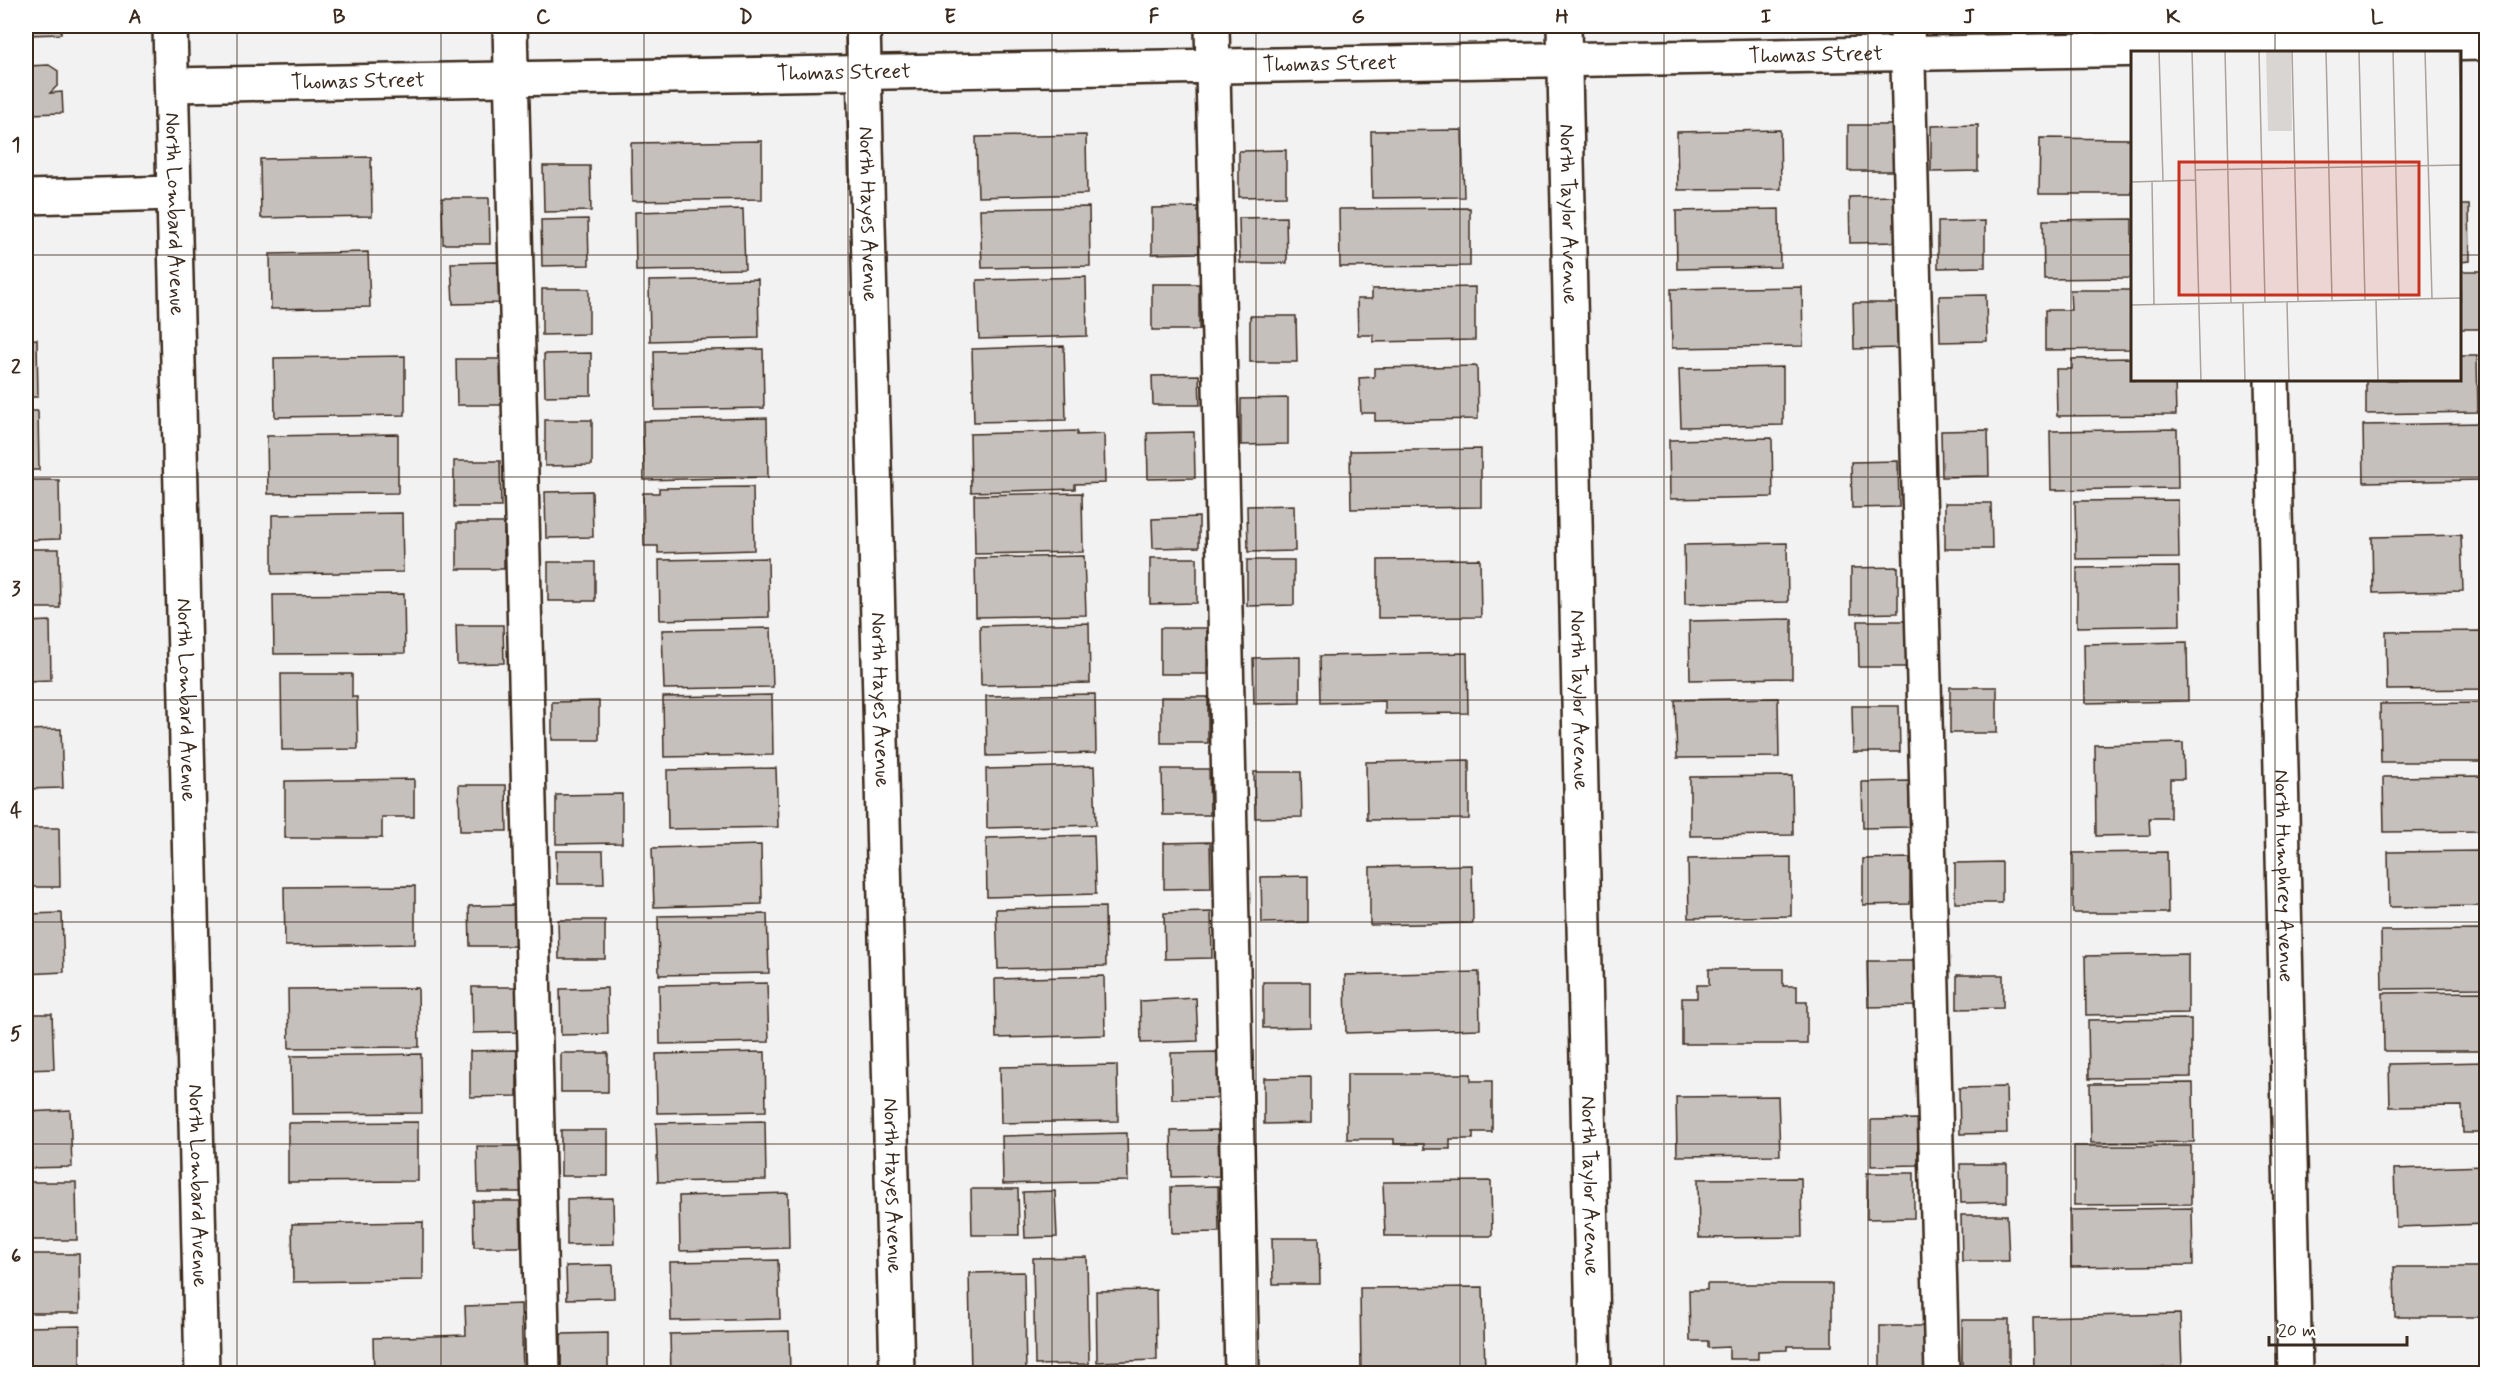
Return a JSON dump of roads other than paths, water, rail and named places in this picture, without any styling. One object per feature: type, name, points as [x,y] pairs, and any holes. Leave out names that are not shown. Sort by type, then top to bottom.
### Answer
[{"type":"street","name":"North Lombard Avenue","points":[[171,26],[202,1374]]},
{"type":"street","points":[[510,26],[543,1374]]},
{"type":"street","name":"North Hayes Avenue","points":[[863,26],[897,1374]]},
{"type":"street","points":[[1212,26],[1242,1374]]},
{"type":"street","name":"North Taylor Avenue","points":[[1564,26],[1594,1374]]},
{"type":"street","name":"Thomas Street","points":[[172,85],[1565,61],[1907,40],[2487,43]]},
{"type":"street","points":[[1907,40],[1942,1374]]},
{"type":"street","points":[[26,196],[174,193]]},
{"type":"street","name":"North Humphrey Avenue","points":[[2272,381],[2295,1374]]}]
